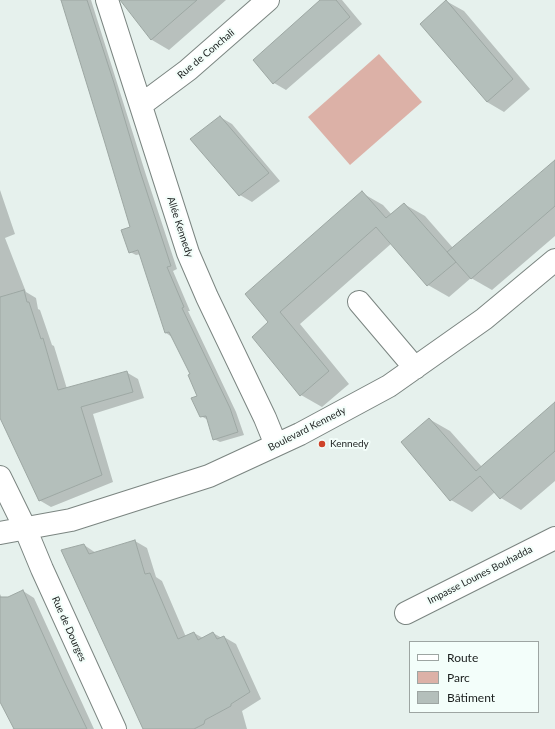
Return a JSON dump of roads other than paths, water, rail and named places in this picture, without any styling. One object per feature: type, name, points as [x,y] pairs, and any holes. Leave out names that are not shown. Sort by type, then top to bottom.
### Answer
[{"type":"street","name":"Allée Kennedy","points":[[107,0],[188,253],[207,297],[265,418],[276,445]]},
{"type":"street","name":"Rue de Conchali","points":[[141,105],[188,70],[268,0]]},
{"type":"street","name":"Boulevard Kennedy","points":[[0,534],[80,518],[208,476],[300,434],[390,386],[484,319],[555,260]]},
{"type":"street","points":[[359,302],[415,368]]},
{"type":"street","name":"Rue de Dourges","points":[[0,477],[25,528],[45,577],[114,729]]},
{"type":"street","name":"Impasse Lounes Bouhadda","points":[[406,613],[555,538]]},
{"type":"place","name":"Kennedy","points":[[322,444]]}]
